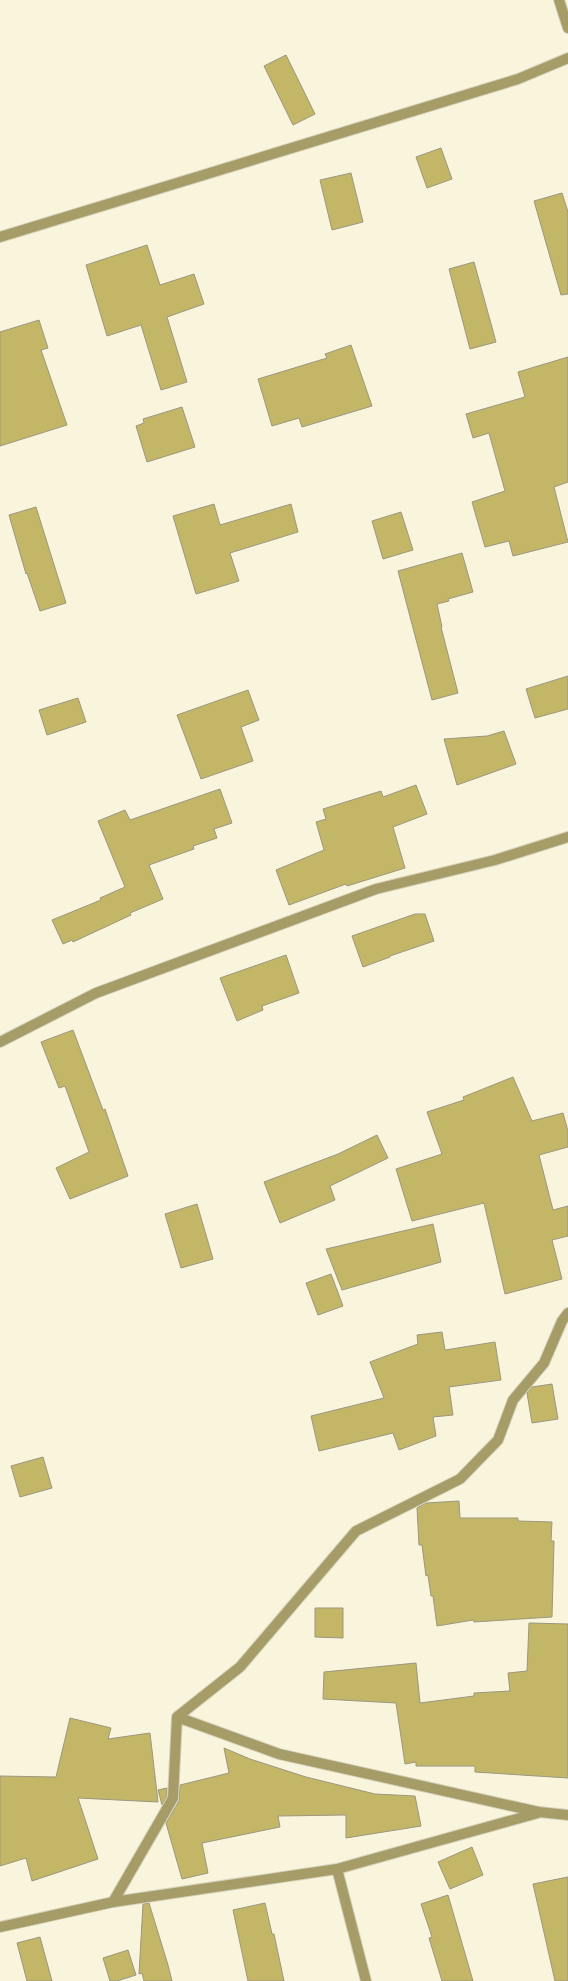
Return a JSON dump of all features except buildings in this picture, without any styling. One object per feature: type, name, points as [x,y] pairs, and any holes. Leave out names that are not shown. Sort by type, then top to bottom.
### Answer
[{"type":"street","points":[[559,0],[568,28]]},
{"type":"street","points":[[0,237],[518,79],[568,58]]},
{"type":"street","points":[[0,1042],[96,993],[376,889],[495,860],[568,837]]},
{"type":"street","points":[[113,1902],[173,1798],[177,1717],[240,1667],[356,1531],[460,1479],[498,1440],[513,1400],[544,1363],[562,1321],[568,1313]]},
{"type":"street","points":[[177,1717],[278,1754],[539,1812],[568,1814]]},
{"type":"street","points":[[0,1926],[113,1902],[337,1868],[539,1812]]},
{"type":"street","points":[[337,1868],[366,1981]]}]
